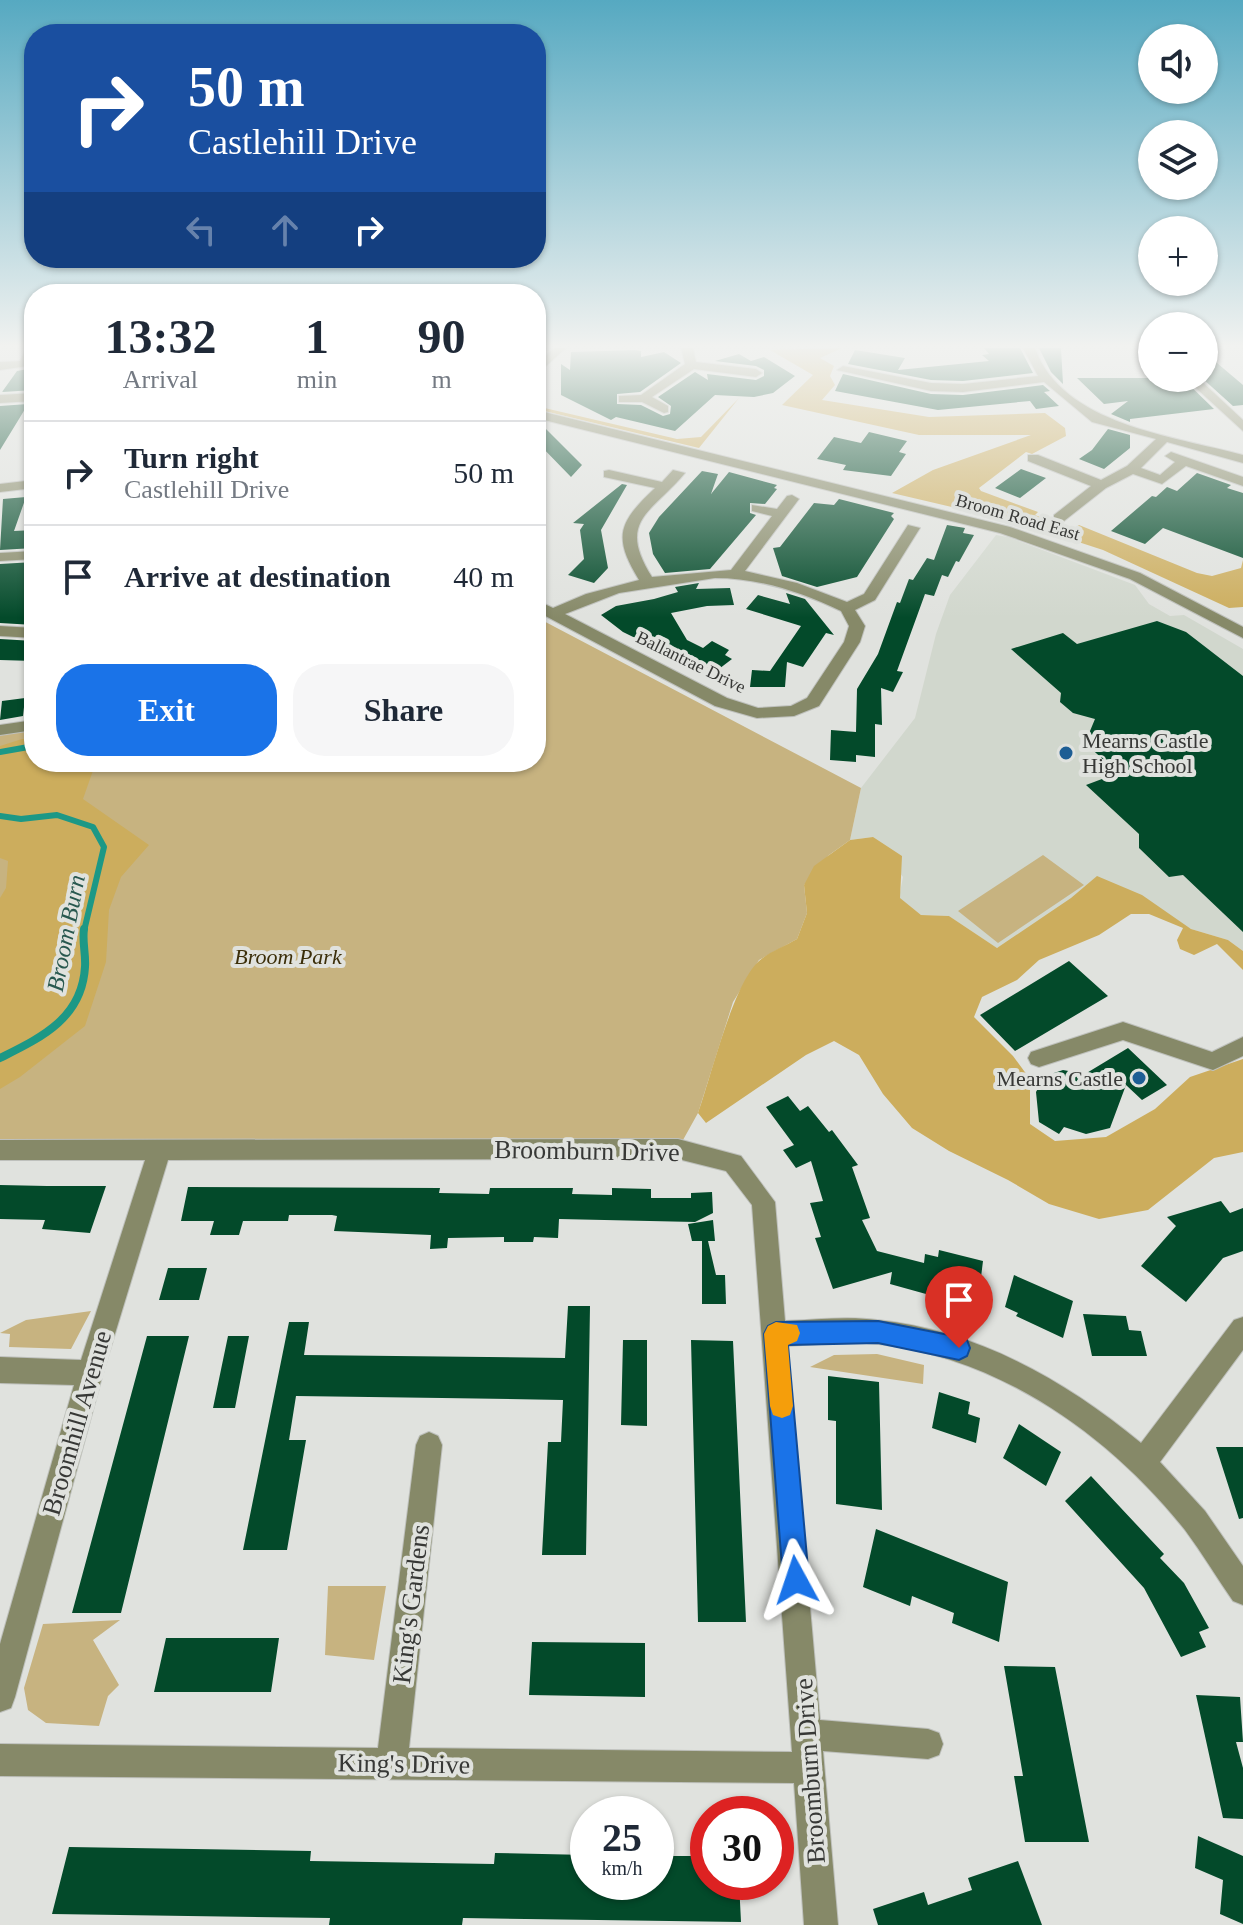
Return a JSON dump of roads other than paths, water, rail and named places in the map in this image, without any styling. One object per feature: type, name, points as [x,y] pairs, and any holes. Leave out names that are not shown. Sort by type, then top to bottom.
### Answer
[{"type":"street","name":"Broom Road East","points":[[632,438],[1005,530],[1135,576],[1243,633]]},
{"type":"street","points":[[1059,518],[1101,485],[1118,479],[1132,469],[1164,438],[1240,459],[1243,444]]},
{"type":"street","points":[[1033,458],[1101,485]]},
{"type":"street","points":[[1132,469],[1162,480],[1178,458],[1243,482]]},
{"type":"street","points":[[649,584],[634,563],[625,540],[627,528],[678,473]]},
{"type":"street","points":[[609,474],[666,487]]},
{"type":"street","points":[[0,488],[24,485]]},
{"type":"street","points":[[736,573],[792,499]]},
{"type":"street","points":[[757,508],[781,514]]},
{"type":"street","points":[[554,614],[573,601],[605,591],[736,573],[829,599],[847,608],[870,597],[913,528]]},
{"type":"street","points":[[0,557],[24,556]]},
{"type":"street","name":"Ballantrae Drive","points":[[546,610],[721,702],[757,713],[777,714],[794,711],[813,702],[825,684],[852,642],[857,626],[847,608]]},
{"type":"street","points":[[0,631],[24,632]]},
{"type":"street","points":[[0,730],[24,726]]},
{"type":"street","points":[[1039,1058],[1123,1031],[1213,1061],[1243,1046]]},
{"type":"street","name":"Broomburn Drive","points":[[0,1150],[678,1149],[733,1163],[763,1202],[776,1334],[821,1925]]},
{"type":"street","name":"Broomhill Avenue","points":[[0,1697],[90,1373],[159,1151]]},
{"type":"street","points":[[1142,1464],[1243,1329]]},
{"type":"street","points":[[776,1334],[878,1332],[959,1348],[1070,1403],[1142,1464],[1195,1520],[1243,1591]]},
{"type":"street","points":[[0,1370],[90,1373]]},
{"type":"street","name":"King's Gardens","points":[[392,1763],[429,1445]]},
{"type":"street","points":[[808,1734],[928,1744]]},
{"type":"street","name":"King's Drive","points":[[0,1760],[809,1768]]},
{"type":"waterway","points":[[0,752],[24,748]]},
{"type":"waterway","name":"Broom Burn","points":[[0,816],[21,819],[57,815],[93,827],[104,847],[84,931]]},
{"type":"waterway","name":"Broom Burn","points":[[0,1058],[44,1034],[76,1000],[85,967],[84,929]]},
{"type":"place","name":"Mearns Castle High School","points":[[1066,753]]},
{"type":"place","name":"Mearns Castle","points":[[1139,1078]]},
{"type":"park label","name":"Broom Park","points":[[288,956]]}]
